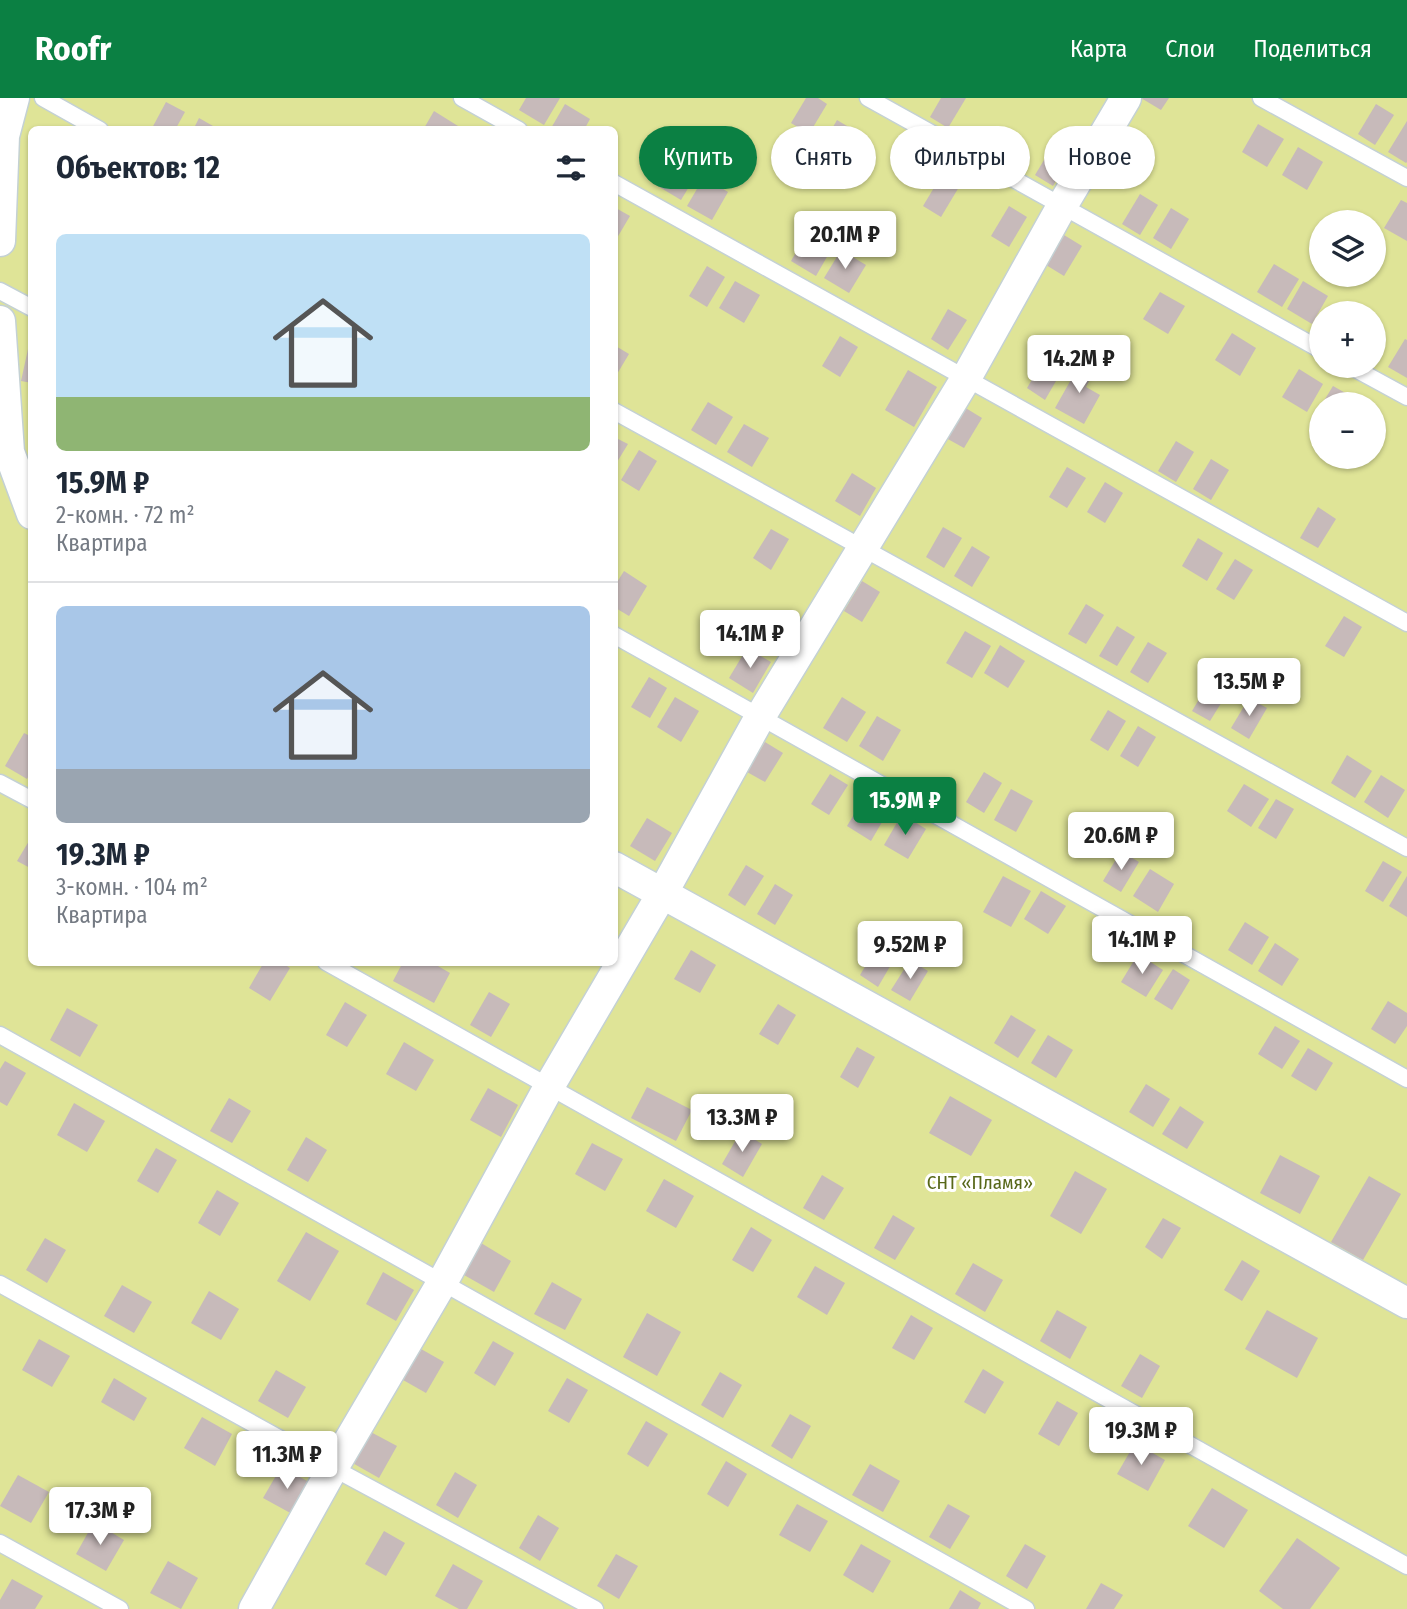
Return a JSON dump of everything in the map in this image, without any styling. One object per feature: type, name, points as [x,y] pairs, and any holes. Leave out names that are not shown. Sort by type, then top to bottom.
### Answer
[{"type":"street","points":[[0,241],[4,136],[14,98]]},
{"type":"street","points":[[254,1609],[443,1281],[550,1086],[662,894],[760,717],[965,380],[1126,98]]},
{"type":"street","points":[[0,321],[4,452],[28,505]]},
{"type":"street","points":[[618,869],[1407,1303]]},
{"type":"lane","points":[[43,98],[93,126]]},
{"type":"lane","points":[[462,98],[512,126]]},
{"type":"lane","points":[[868,98],[1309,343]]},
{"type":"lane","points":[[1261,98],[1407,178]]},
{"type":"lane","points":[[618,185],[1407,623]]},
{"type":"lane","points":[[0,291],[28,307]]},
{"type":"lane","points":[[1372,378],[1407,397]]},
{"type":"lane","points":[[618,413],[1407,848]]},
{"type":"lane","points":[[618,637],[1407,1080]]},
{"type":"lane","points":[[0,783],[28,798]]},
{"type":"lane","points":[[333,966],[1407,1566]]},
{"type":"lane","points":[[0,1035],[1026,1609]]},
{"type":"lane","points":[[0,1284],[595,1609]]},
{"type":"lane","points":[[0,1543],[120,1609]]},
{"type":"green space","name":"СНТ «Пламя»","points":[[0,98],[1407,98],[1407,1609],[0,1609]]},
{"type":"building","points":[[526,98],[560,98],[544,125],[519,110]]},
{"type":"building","points":[[806,98],[818,98],[827,104],[814,126],[796,126],[791,123]]},
{"type":"building","points":[[941,98],[966,98],[949,126],[930,117]]},
{"type":"building","points":[[1141,98],[1169,98],[1161,110]]},
{"type":"building","points":[[166,102],[185,112],[177,126],[153,126]]},
{"type":"building","points":[[565,104],[590,119],[586,126],[552,126]]},
{"type":"building","points":[[1376,104],[1394,115],[1375,145],[1358,134]]},
{"type":"building","points":[[434,111],[458,126],[425,126]]},
{"type":"building","points":[[199,118],[213,126],[195,126]]},
{"type":"building","points":[[837,120],[847,126],[834,126]]},
{"type":"building","points":[[1407,121],[1407,162],[1406,163],[1388,152]]},
{"type":"building","points":[[1258,124],[1284,139],[1267,167],[1242,152]]},
{"type":"building","points":[[1298,147],[1323,162],[1307,190],[1282,175]]},
{"type":"building","points":[[1044,160],[1044,180],[1035,175]]},
{"type":"building","points":[[663,189],[688,189],[681,200]]},
{"type":"building","points":[[697,189],[723,189],[728,192],[712,220],[687,206]]},
{"type":"building","points":[[933,189],[958,189],[941,217],[923,206]]},
{"type":"building","points":[[1140,194],[1158,205],[1140,235],[1122,224]]},
{"type":"building","points":[[1401,200],[1407,203],[1407,241],[1386,229]]},
{"type":"building","points":[[1009,206],[1027,217],[1009,247],[991,236]]},
{"type":"building","points":[[1171,208],[1189,219],[1171,249],[1153,238]]},
{"type":"building","points":[[618,209],[630,216],[618,236]]},
{"type":"building","points":[[807,233],[832,248],[816,276],[791,261]]},
{"type":"building","points":[[1064,235],[1082,246],[1064,276],[1046,265]]},
{"type":"building","points":[[841,250],[866,265],[849,293],[824,278]]},
{"type":"building","points":[[1274,264],[1299,279],[1282,307],[1257,292]]},
{"type":"building","points":[[707,266],[725,277],[707,307],[689,296]]},
{"type":"building","points":[[735,281],[760,295],[744,323],[719,308]]},
{"type":"building","points":[[1303,281],[1328,296],[1325,301],[1309,301],[1309,322],[1287,309]]},
{"type":"building","points":[[1160,292],[1185,306],[1168,334],[1143,319]]},
{"type":"building","points":[[948,309],[967,320],[948,350],[931,339]]},
{"type":"building","points":[[1232,333],[1256,348],[1240,376],[1215,360]]},
{"type":"building","points":[[840,336],[858,347],[840,377],[822,366]]},
{"type":"building","points":[[1405,339],[1407,340],[1407,378],[1388,367]]},
{"type":"building","points":[[618,347],[629,354],[618,372]]},
{"type":"building","points":[[28,349],[28,382],[21,381]]},
{"type":"building","points":[[1045,358],[1063,369],[1045,400],[1027,388]]},
{"type":"building","points":[[1081,362],[1095,370],[1086,387],[1100,395],[1084,424],[1055,408]]},
{"type":"building","points":[[1299,369],[1309,378],[1323,384],[1318,392],[1309,392],[1307,412],[1282,397]]},
{"type":"building","points":[[908,370],[937,387],[914,427],[885,410]]},
{"type":"building","points":[[1333,386],[1344,392],[1329,392]]},
{"type":"building","points":[[708,402],[733,417],[716,445],[691,430]]},
{"type":"building","points":[[964,407],[982,418],[964,448],[946,438]]},
{"type":"building","points":[[744,424],[769,438],[752,467],[727,452]]},
{"type":"building","points":[[618,439],[628,444],[618,460]]},
{"type":"building","points":[[1176,441],[1194,452],[1176,482],[1158,471]]},
{"type":"building","points":[[639,450],[657,461],[639,491],[621,480]]},
{"type":"building","points":[[1211,459],[1229,470],[1211,500],[1193,489]]},
{"type":"building","points":[[1067,467],[1086,478],[1067,508],[1049,497]]},
{"type":"building","points":[[852,473],[876,488],[860,516],[835,501]]},
{"type":"building","points":[[1105,482],[1123,493],[1105,523],[1087,512]]},
{"type":"building","points":[[1318,507],[1336,519],[1318,548],[1300,538]]},
{"type":"building","points":[[943,527],[962,538],[944,568],[926,557]]},
{"type":"building","points":[[771,529],[789,539],[771,570],[753,558]]},
{"type":"building","points":[[1198,538],[1223,553],[1207,581],[1182,566]]},
{"type":"building","points":[[972,546],[990,557],[972,587],[954,576]]},
{"type":"building","points":[[1235,559],[1253,570],[1234,600],[1216,589]]},
{"type":"building","points":[[624,571],[647,586],[629,616],[618,609],[618,581]]},
{"type":"building","points":[[862,581],[880,592],[862,622],[844,611]]},
{"type":"building","points":[[1086,604],[1104,615],[1086,644],[1068,634]]},
{"type":"building","points":[[1344,616],[1362,627],[1344,657],[1325,646]]},
{"type":"building","points":[[1117,626],[1135,637],[1117,666],[1099,656]]},
{"type":"building","points":[[965,631],[991,646],[972,678],[946,663]]},
{"type":"building","points":[[1148,642],[1167,653],[1148,683],[1130,672]]},
{"type":"building","points":[[1000,645],[1025,661],[1008,688],[984,673]]},
{"type":"building","points":[[747,648],[771,662],[753,693],[729,678]]},
{"type":"building","points":[[649,677],[667,688],[650,718],[631,707]]},
{"type":"building","points":[[1210,681],[1228,692],[1210,721],[1192,711]]},
{"type":"building","points":[[675,697],[699,711],[681,742],[657,727]]},
{"type":"building","points":[[842,697],[866,712],[847,742],[823,728]]},
{"type":"building","points":[[1249,698],[1267,708],[1249,739],[1231,728]]},
{"type":"building","points":[[1108,710],[1126,721],[1108,751],[1090,740]]},
{"type":"building","points":[[877,716],[901,730],[883,761],[859,746]]},
{"type":"building","points":[[1138,726],[1156,737],[1138,767],[1120,756]]},
{"type":"building","points":[[24,733],[28,735],[27,779],[5,766]]},
{"type":"building","points":[[765,742],[783,753],[765,782],[747,772]]},
{"type":"building","points":[[1347,755],[1372,771],[1355,798],[1331,783]]},
{"type":"building","points":[[984,772],[1002,783],[984,813],[966,802]]},
{"type":"building","points":[[830,774],[848,785],[829,815],[811,804]]},
{"type":"building","points":[[1381,775],[1405,790],[1388,818],[1364,802]]},
{"type":"building","points":[[1244,784],[1269,799],[1251,827],[1227,811]]},
{"type":"building","points":[[1011,789],[1033,801],[1016,832],[994,820]]},
{"type":"building","points":[[865,796],[889,810],[871,841],[847,826]]},
{"type":"building","points":[[1276,799],[1294,809],[1276,839],[1258,828]]},
{"type":"building","points":[[902,814],[926,829],[908,859],[884,845]]},
{"type":"building","points":[[647,818],[672,833],[655,861],[630,846]]},
{"type":"building","points":[[28,843],[28,867],[17,861]]},
{"type":"building","points":[[1121,851],[1139,862],[1121,892],[1103,881]]},
{"type":"building","points":[[1383,861],[1402,872],[1383,902],[1365,891]]},
{"type":"building","points":[[746,865],[764,876],[745,906],[728,895]]},
{"type":"building","points":[[1150,869],[1174,884],[1158,912],[1133,896]]},
{"type":"building","points":[[1003,876],[1031,891],[1011,927],[983,912]]},
{"type":"building","points":[[1407,876],[1407,917],[1389,906]]},
{"type":"building","points":[[775,884],[793,895],[775,925],[757,914]]},
{"type":"building","points":[[1041,891],[1066,906],[1048,934],[1024,919]]},
{"type":"building","points":[[1245,922],[1269,937],[1252,965],[1228,950]]},
{"type":"building","points":[[1275,943],[1299,959],[1282,986],[1258,971]]},
{"type":"building","points":[[878,945],[896,956],[878,987],[860,975]]},
{"type":"building","points":[[691,950],[716,965],[700,993],[674,979]]},
{"type":"building","points":[[1138,954],[1163,970],[1146,997],[1121,982]]},
{"type":"building","points":[[910,960],[928,971],[910,1001],[891,990]]},
{"type":"building","points":[[262,966],[290,968],[270,1001],[249,988]]},
{"type":"building","points":[[401,966],[438,966],[450,973],[434,1003],[393,981]]},
{"type":"building","points":[[1173,969],[1190,980],[1172,1010],[1154,999]]},
{"type":"building","points":[[489,992],[510,1004],[491,1037],[470,1025]]},
{"type":"building","points":[[1388,1001],[1407,1013],[1407,1026],[1395,1044],[1371,1029]]},
{"type":"building","points":[[345,1002],[367,1015],[347,1047],[326,1035]]},
{"type":"building","points":[[778,1004],[796,1015],[778,1045],[759,1034]]},
{"type":"building","points":[[67,1008],[98,1025],[80,1057],[50,1040]]},
{"type":"building","points":[[1011,1015],[1036,1030],[1018,1058],[994,1043]]},
{"type":"building","points":[[1275,1026],[1300,1041],[1282,1069],[1258,1054]]},
{"type":"building","points":[[1048,1035],[1073,1050],[1056,1078],[1031,1063]]},
{"type":"building","points":[[404,1042],[434,1060],[416,1091],[386,1074]]},
{"type":"building","points":[[857,1047],[875,1057],[858,1088],[840,1077]]},
{"type":"building","points":[[1308,1048],[1333,1063],[1316,1091],[1291,1076]]},
{"type":"building","points":[[5,1061],[26,1073],[7,1106],[0,1102],[0,1069]]},
{"type":"building","points":[[1146,1084],[1170,1099],[1153,1127],[1129,1112]]},
{"type":"building","points":[[647,1087],[692,1110],[676,1141],[631,1118]]},
{"type":"building","points":[[488,1088],[518,1105],[501,1137],[470,1120]]},
{"type":"building","points":[[950,1096],[992,1120],[971,1156],[929,1133]]},
{"type":"building","points":[[229,1098],[251,1111],[232,1143],[210,1131]]},
{"type":"building","points":[[74,1103],[105,1121],[87,1152],[57,1135]]},
{"type":"building","points":[[1180,1106],[1204,1122],[1187,1149],[1162,1134]]},
{"type":"building","points":[[741,1131],[762,1144],[743,1177],[722,1164]]},
{"type":"building","points":[[306,1137],[327,1150],[308,1182],[287,1170]]},
{"type":"building","points":[[592,1143],[623,1159],[605,1191],[575,1174]]},
{"type":"building","points":[[156,1148],[177,1160],[158,1193],[137,1181]]},
{"type":"building","points":[[1280,1155],[1320,1176],[1300,1214],[1260,1193]]},
{"type":"building","points":[[1075,1171],[1107,1189],[1081,1234],[1050,1216]]},
{"type":"building","points":[[822,1175],[844,1188],[824,1220],[803,1208]]},
{"type":"building","points":[[1369,1176],[1401,1194],[1363,1260],[1331,1242]]},
{"type":"building","points":[[664,1179],[694,1196],[676,1228],[646,1211]]},
{"type":"building","points":[[217,1190],[239,1203],[220,1236],[198,1223]]},
{"type":"building","points":[[893,1215],[915,1228],[895,1260],[874,1248]]},
{"type":"building","points":[[1163,1218],[1181,1228],[1162,1259],[1145,1247]]},
{"type":"building","points":[[751,1227],[772,1240],[753,1272],[732,1260]]},
{"type":"building","points":[[306,1232],[339,1251],[310,1301],[277,1281]]},
{"type":"building","points":[[45,1238],[66,1250],[47,1283],[26,1270]]},
{"type":"building","points":[[481,1243],[511,1261],[494,1292],[464,1275]]},
{"type":"building","points":[[1242,1260],[1260,1271],[1242,1301],[1224,1290]]},
{"type":"building","points":[[973,1263],[1003,1280],[985,1312],[955,1294]]},
{"type":"building","points":[[815,1266],[845,1283],[827,1315],[797,1297]]},
{"type":"building","points":[[383,1272],[414,1290],[396,1321],[366,1304]]},
{"type":"building","points":[[552,1282],[582,1299],[565,1330],[534,1314]]},
{"type":"building","points":[[122,1285],[152,1302],[134,1333],[104,1316]]},
{"type":"building","points":[[209,1291],[239,1309],[221,1340],[191,1323]]},
{"type":"building","points":[[1057,1310],[1087,1327],[1070,1359],[1040,1341]]},
{"type":"building","points":[[1267,1310],[1318,1338],[1297,1378],[1245,1349]]},
{"type":"building","points":[[647,1313],[681,1332],[657,1376],[623,1357]]},
{"type":"building","points":[[911,1315],[933,1328],[914,1360],[892,1348]]},
{"type":"building","points":[[39,1339],[70,1356],[52,1387],[22,1370]]},
{"type":"building","points":[[493,1341],[514,1353],[495,1386],[474,1373]]},
{"type":"building","points":[[414,1345],[444,1362],[426,1393],[396,1376]]},
{"type":"building","points":[[1140,1354],[1160,1366],[1142,1398],[1121,1386]]},
{"type":"building","points":[[983,1369],[1004,1382],[985,1414],[964,1402]]},
{"type":"building","points":[[276,1370],[306,1387],[288,1418],[258,1401]]},
{"type":"building","points":[[720,1372],[742,1385],[723,1418],[701,1405]]},
{"type":"building","points":[[114,1378],[147,1398],[134,1421],[101,1402]]},
{"type":"building","points":[[567,1378],[588,1390],[569,1423],[548,1411]]},
{"type":"building","points":[[1057,1401],[1078,1413],[1059,1446],[1038,1434]]},
{"type":"building","points":[[790,1414],[811,1426],[792,1459],[771,1446]]},
{"type":"building","points":[[202,1417],[232,1434],[215,1466],[184,1448]]},
{"type":"building","points":[[646,1421],[668,1434],[648,1467],[627,1454]]},
{"type":"building","points":[[367,1430],[397,1446],[379,1478],[349,1461]]},
{"type":"building","points":[[1135,1443],[1165,1460],[1148,1491],[1117,1474]]},
{"type":"building","points":[[726,1461],[747,1474],[728,1507],[707,1494]]},
{"type":"building","points":[[870,1464],[900,1481],[883,1512],[852,1495]]},
{"type":"building","points":[[281,1467],[311,1483],[294,1515],[263,1498]]},
{"type":"building","points":[[455,1472],[477,1485],[458,1518],[436,1505]]},
{"type":"building","points":[[18,1475],[49,1492],[31,1523],[0,1506]]},
{"type":"building","points":[[1212,1488],[1248,1510],[1224,1548],[1188,1526]]},
{"type":"building","points":[[797,1504],[828,1521],[810,1552],[779,1535]]},
{"type":"building","points":[[948,1504],[970,1516],[950,1549],[929,1537]]},
{"type":"building","points":[[538,1515],[559,1528],[540,1561],[519,1548]]},
{"type":"building","points":[[94,1522],[124,1540],[106,1571],[76,1554]]},
{"type":"building","points":[[384,1531],[405,1543],[386,1576],[365,1564]]},
{"type":"building","points":[[1297,1538],[1340,1568],[1310,1609],[1283,1609],[1259,1591]]},
{"type":"building","points":[[861,1544],[891,1561],[873,1593],[843,1575]]},
{"type":"building","points":[[1025,1544],[1046,1556],[1027,1589],[1006,1576]]},
{"type":"building","points":[[616,1554],[638,1566],[619,1599],[597,1586]]},
{"type":"building","points":[[168,1561],[198,1578],[181,1609],[150,1593]]},
{"type":"building","points":[[453,1564],[483,1581],[467,1609],[459,1609],[435,1596]]},
{"type":"building","points":[[12,1579],[43,1596],[35,1609],[0,1609],[0,1600]]},
{"type":"building","points":[[1101,1583],[1123,1595],[1114,1609],[1086,1609]]},
{"type":"building","points":[[960,1590],[981,1603],[978,1609],[949,1609]]}]
